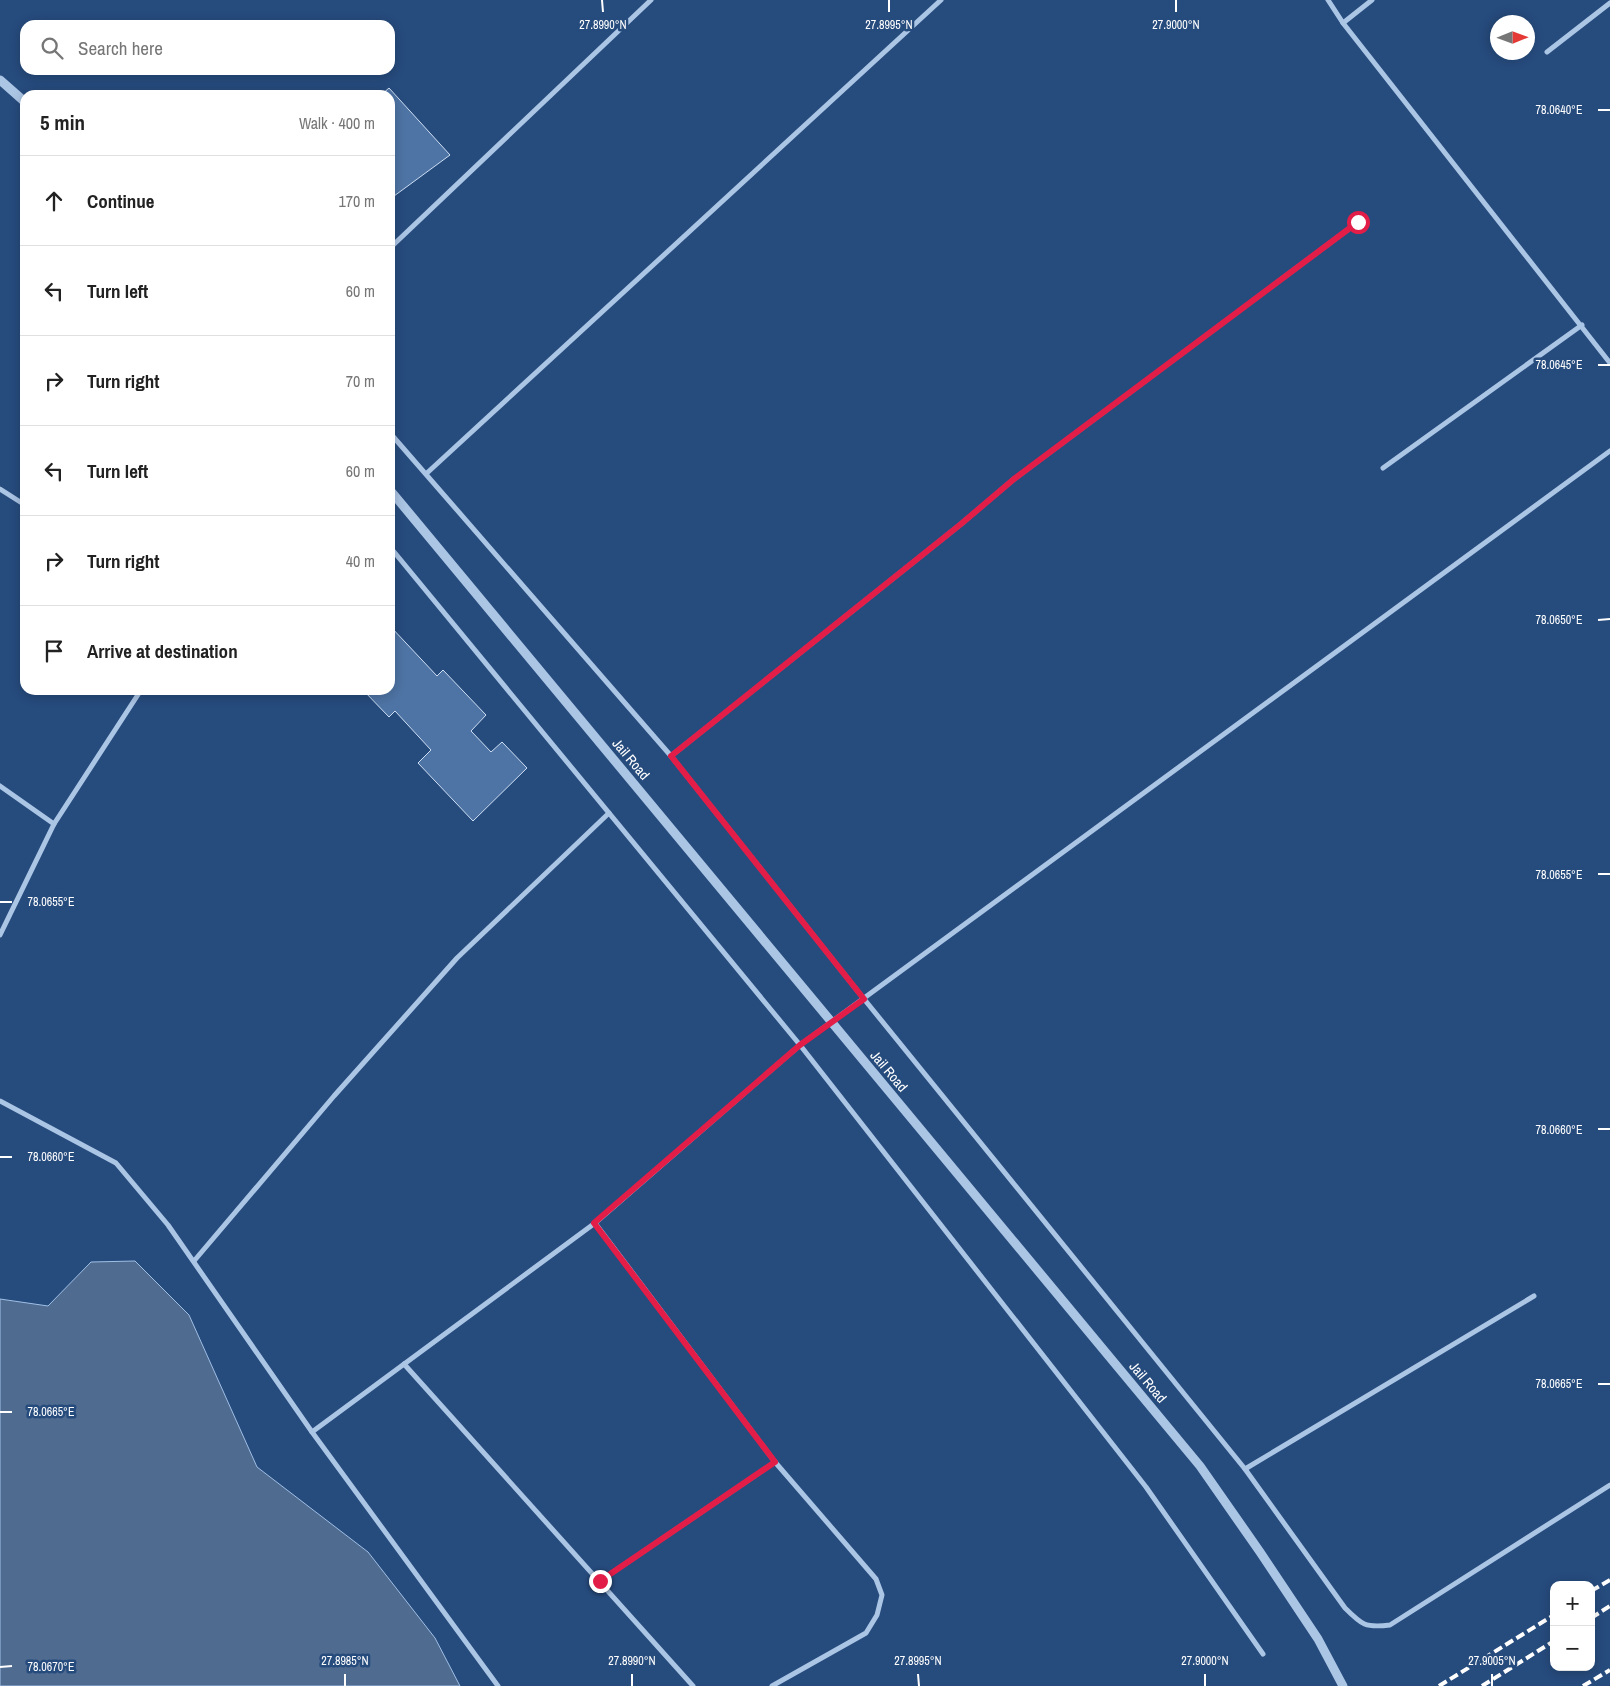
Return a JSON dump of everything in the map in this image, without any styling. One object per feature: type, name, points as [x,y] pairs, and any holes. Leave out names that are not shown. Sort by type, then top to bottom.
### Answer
[{"type":"street","points":[[395,243],[651,0]]},
{"type":"street","points":[[426,474],[942,0]]},
{"type":"street","points":[[1328,0],[1343,23],[1610,363]]},
{"type":"street","points":[[1343,23],[1372,0]]},
{"type":"street","points":[[1547,52],[1610,3]]},
{"type":"street","points":[[0,80],[20,98]]},
{"type":"street","points":[[671,756],[1014,479],[1358,222]]},
{"type":"street","points":[[1383,468],[1582,325]]},
{"type":"street","points":[[395,439],[671,756],[864,999],[1245,1469],[1345,1608],[1360,1623],[1375,1627],[1390,1625],[1610,1485]]},
{"type":"street","points":[[312,1432],[594,1223],[800,1045],[1610,451]]},
{"type":"street","points":[[0,489],[20,502]]},
{"type":"street","name":"Jail Road","points":[[395,496],[1200,1466],[1318,1639],[1343,1686]]},
{"type":"street","points":[[395,553],[800,1045],[1146,1487],[1263,1654]]},
{"type":"street","points":[[0,935],[54,824],[138,695]]},
{"type":"street","points":[[0,786],[54,824]]},
{"type":"street","points":[[194,1261],[334,1096],[457,958],[609,813]]},
{"type":"street","points":[[0,1101],[116,1163],[168,1225],[312,1432],[498,1686]]},
{"type":"street","points":[[594,1223],[775,1462],[876,1578],[882,1595],[877,1615],[866,1633],[772,1686]]},
{"type":"street","points":[[1245,1469],[1534,1296]]},
{"type":"street","points":[[404,1364],[693,1686]]},
{"type":"street","points":[[600,1581],[775,1462]]},
{"type":"water","points":[[135,1261],[189,1315],[257,1467],[368,1552],[435,1638],[460,1686],[0,1686],[0,1299],[48,1306],[91,1262]]},
{"type":"building","points":[[395,95],[450,155],[395,195]]},
{"type":"building","points":[[395,631],[437,676],[443,670],[486,715],[471,731],[491,752],[502,742],[527,768],[473,821],[418,763],[431,750],[395,711],[389,717],[368,695],[395,695]]},
{"type":"railway","points":[[1595,1589],[1610,1580]]},
{"type":"railway","points":[[1595,1615],[1610,1606]]},
{"type":"railway","points":[[1439,1686],[1550,1617]]},
{"type":"railway","points":[[1482,1686],[1550,1644]]},
{"type":"railway","points":[[1583,1686],[1610,1670]]},
{"type":"route","points":[[600,1581],[775,1462],[594,1223],[800,1045],[864,999],[671,756],[961,524],[1014,479],[1358,222]]}]
